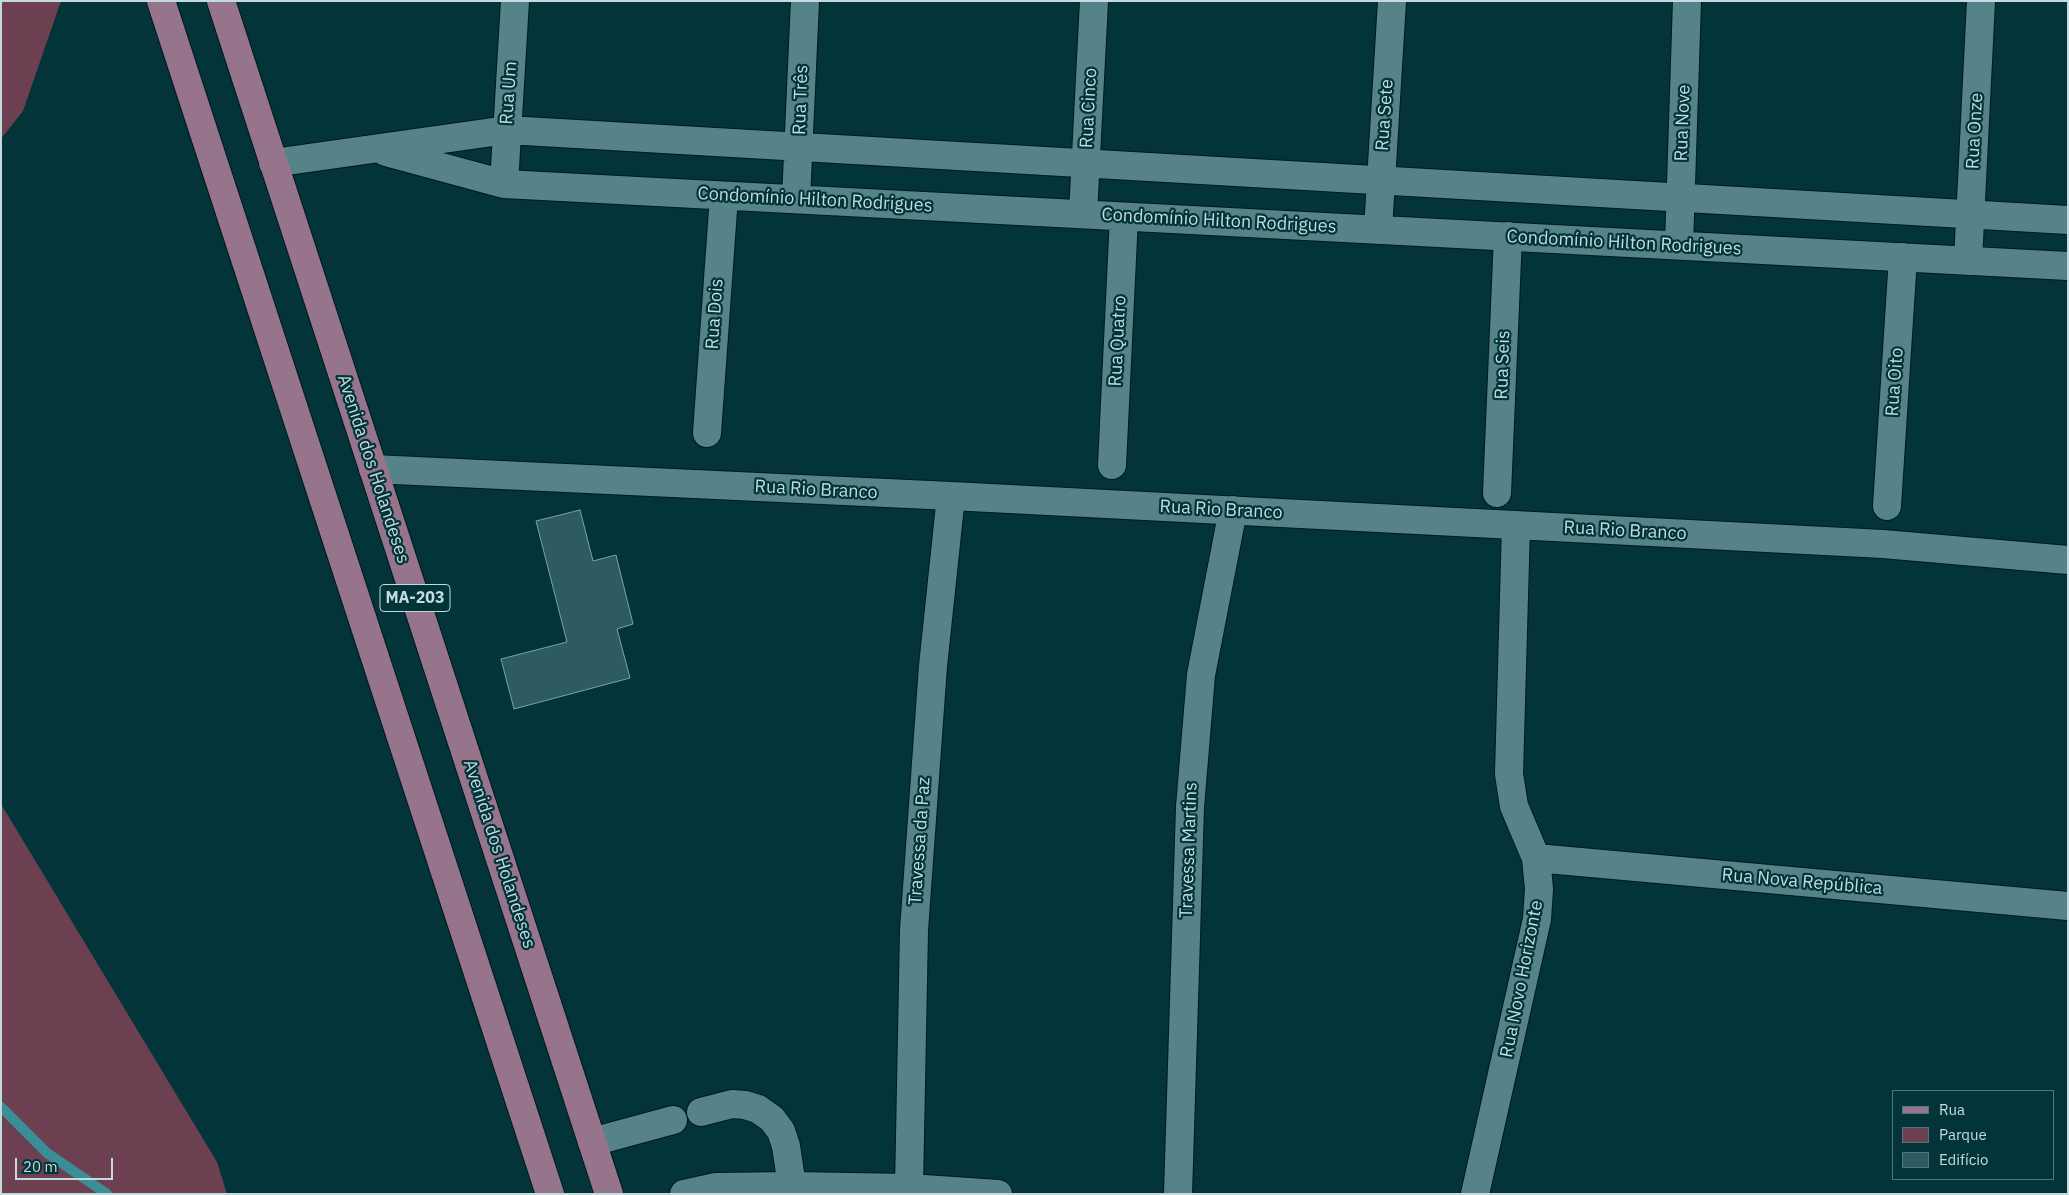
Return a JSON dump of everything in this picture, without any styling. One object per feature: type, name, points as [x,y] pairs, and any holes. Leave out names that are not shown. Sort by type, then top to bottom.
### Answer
[{"type":"main road","name":"MA-203","points":[[161,1],[550,1194]]},
{"type":"main road","name":"Avenida dos Holandeses","points":[[220,1],[609,1194]]},
{"type":"street","name":"Rua Um","points":[[504,184],[515,1]]},
{"type":"street","name":"Rua Três","points":[[796,199],[805,1]]},
{"type":"street","name":"Rua Cinco","points":[[1083,214],[1094,1]]},
{"type":"street","name":"Rua Sete","points":[[1378,230],[1392,1]]},
{"type":"street","name":"Rua Nove","points":[[1679,246],[1687,1]]},
{"type":"street","name":"Rua Onze","points":[[1968,260],[1981,1]]},
{"type":"street","name":"Condomínio Hilton Rodrigues","points":[[273,163],[507,130],[2068,220]]},
{"type":"street","name":"Condomínio Hilton Rodrigues","points":[[375,150],[504,184],[2068,266]]},
{"type":"street","name":"Rua Dois","points":[[707,433],[724,196]]},
{"type":"street","name":"Rua Quatro","points":[[1112,465],[1124,217]]},
{"type":"street","name":"Rua Seis","points":[[1497,492],[1508,236]]},
{"type":"street","name":"Rua Oito","points":[[1887,506],[1903,257]]},
{"type":"street","name":"Rua Rio Branco","points":[[373,469],[1233,510],[1883,544],[2068,560]]},
{"type":"street","name":"Travessa da Paz","points":[[909,1188],[914,930],[933,666],[950,496]]},
{"type":"street","name":"Travessa Martins","points":[[1178,1194],[1190,798],[1201,675],[1233,510]]},
{"type":"street","name":"Rua Novo Horizonte","points":[[1475,1194],[1537,920],[1539,889],[1536,858],[1514,806],[1508,774],[1516,525]]},
{"type":"street","name":"Rua Nova República","points":[[1536,858],[2068,906]]},
{"type":"street","points":[[701,1112],[732,1104],[745,1105],[758,1109],[772,1119],[781,1131],[786,1146],[792,1186]]},
{"type":"street","points":[[592,1142],[673,1120]]},
{"type":"street","points":[[684,1194],[716,1187],[792,1186],[909,1188],[998,1194]]},
{"type":"green space","points":[[1,1],[61,1],[23,111],[1,139]]},
{"type":"green space","points":[[1,804],[217,1162],[227,1194],[1,1194]]},
{"type":"building","points":[[580,510],[593,561],[616,555],[633,624],[617,629],[630,678],[514,709],[501,659],[567,642],[536,521]]},
{"type":"waterway","points":[[1,1107],[47,1153],[107,1194]]}]
